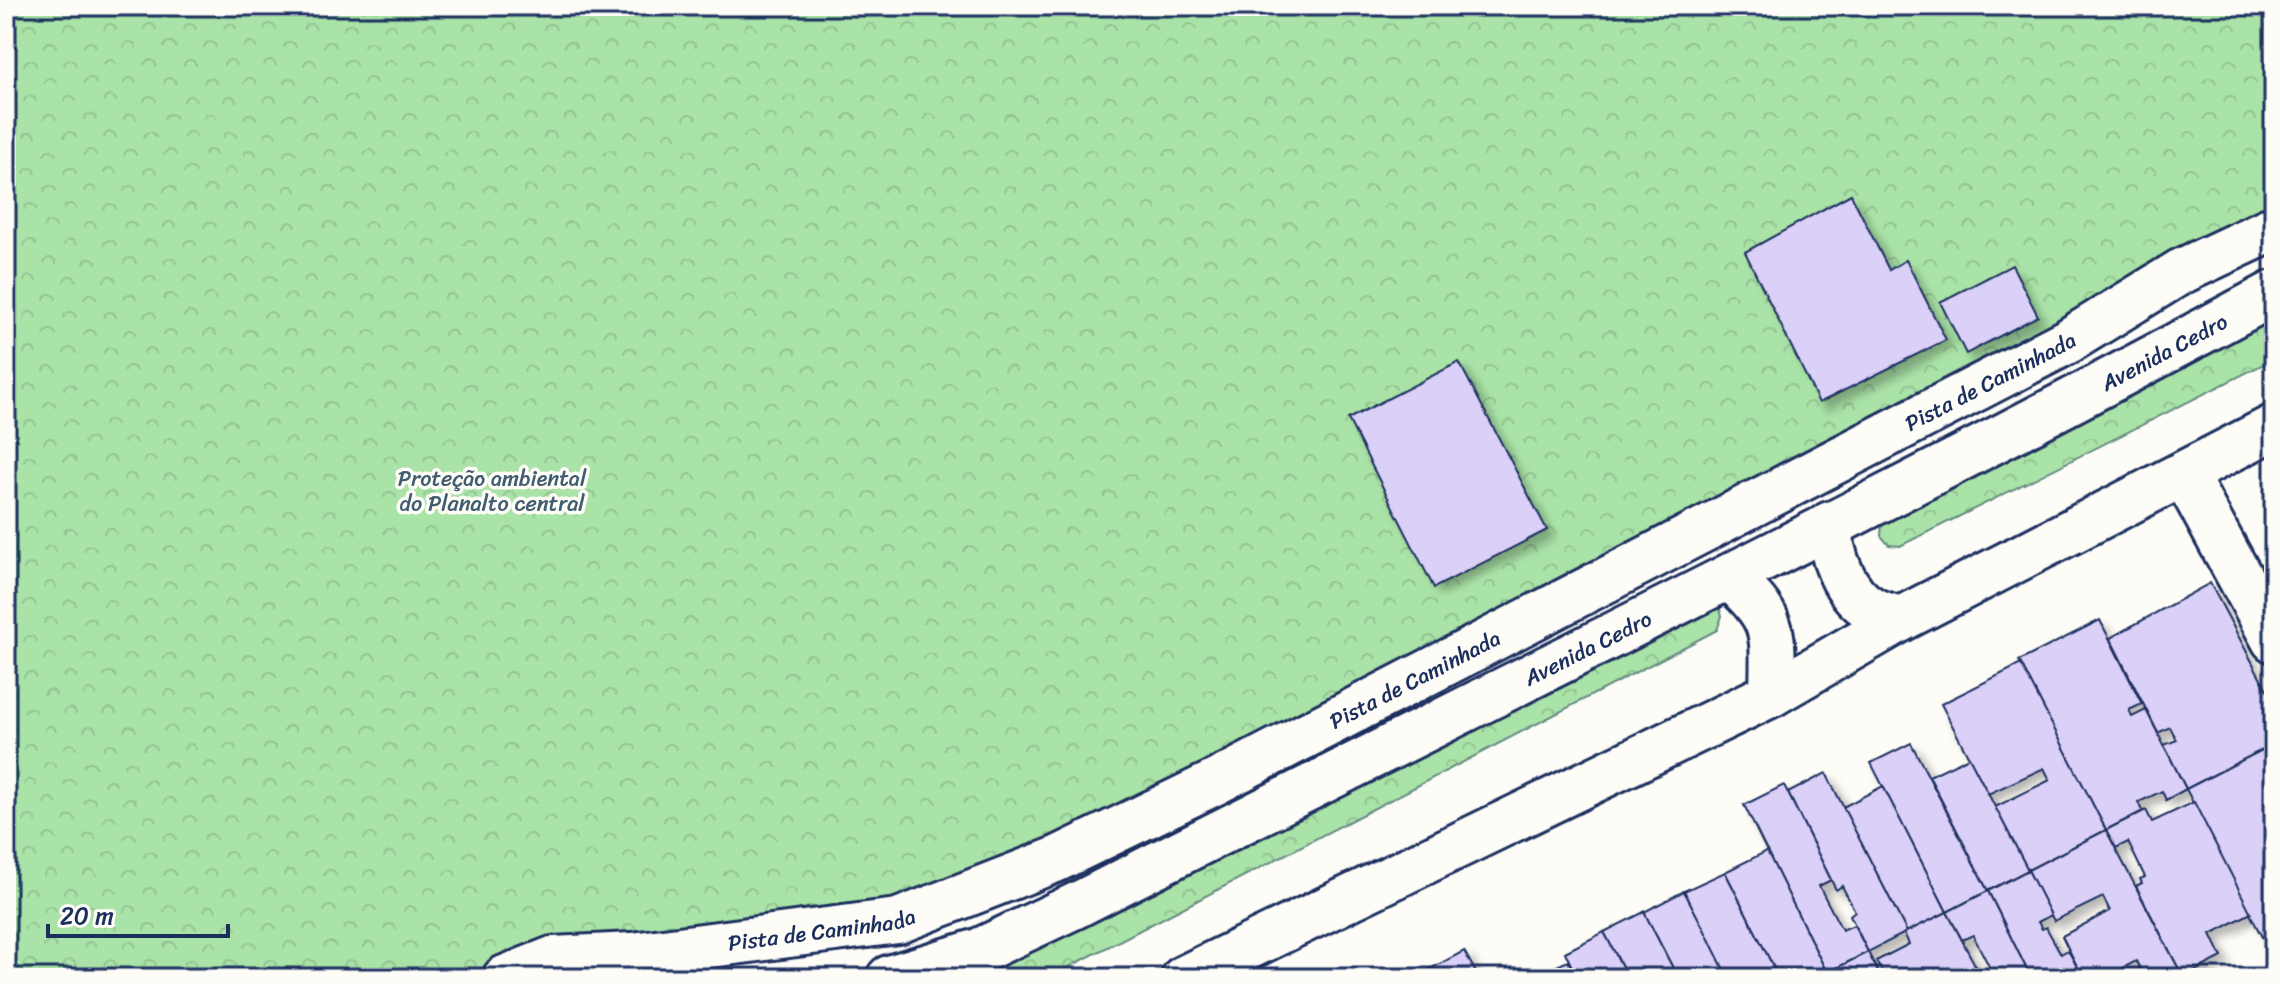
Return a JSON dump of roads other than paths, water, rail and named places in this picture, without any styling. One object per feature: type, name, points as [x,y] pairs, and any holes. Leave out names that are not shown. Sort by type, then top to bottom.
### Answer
[{"type":"street","name":"Pista de Caminhada","points":[[505,978],[553,959],[632,955],[898,921],[1055,860],[1214,783],[2040,356],[2180,272],[2274,228]]},
{"type":"street","name":"Avenida Cedro","points":[[889,978],[979,951],[1065,911],[1729,577],[2105,384],[2274,293]]},
{"type":"street","points":[[1184,978],[1772,694],[1901,619],[2274,427]]},
{"type":"street","points":[[2184,474],[2274,640]]},
{"type":"street","points":[[1830,524],[1830,537],[1840,570],[1854,596],[1873,611],[1901,619]]},
{"type":"street","points":[[1729,577],[1753,598],[1769,622],[1772,694]]},
{"type":"park label","name":"Proteção ambiental do Planalto central","points":[[492,490]]}]
